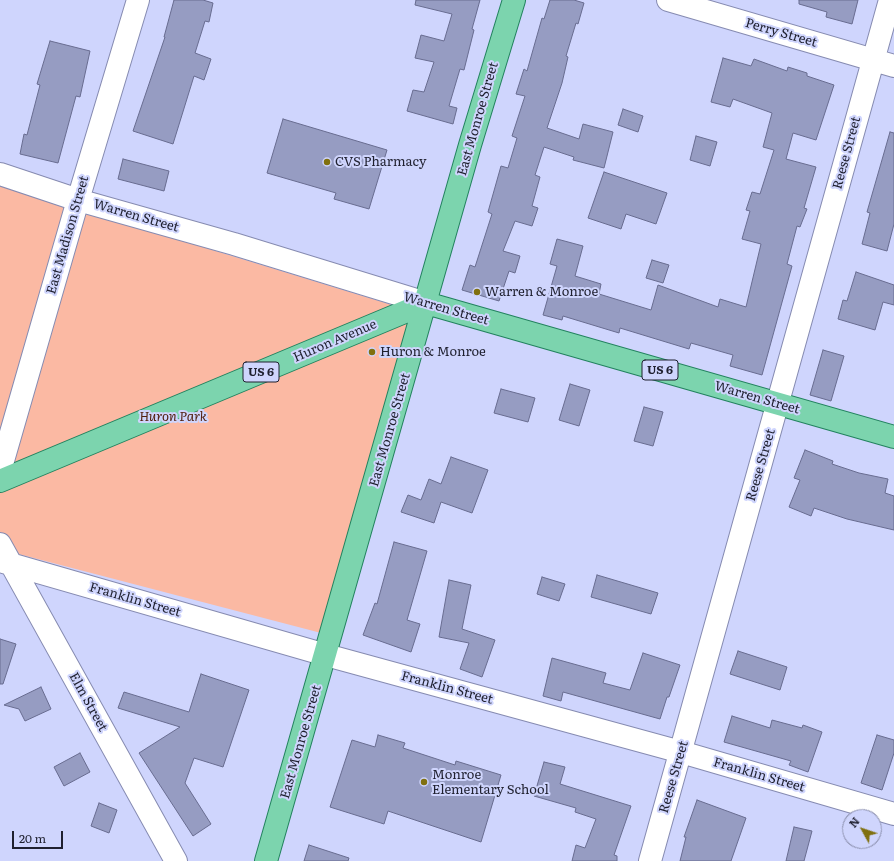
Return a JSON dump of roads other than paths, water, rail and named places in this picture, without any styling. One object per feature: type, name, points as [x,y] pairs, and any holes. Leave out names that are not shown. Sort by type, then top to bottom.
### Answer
[{"type":"main road","name":"East Monroe Street","points":[[266,861],[326,655],[470,145],[514,0]]},
{"type":"main road","name":"Warren Street","points":[[426,304],[894,437]]},
{"type":"main road","name":"Huron Avenue","points":[[0,480],[426,304]]},
{"type":"street","name":"East Madison Street","points":[[0,470],[78,200],[138,0]]},
{"type":"street","name":"Perry Street","points":[[668,0],[894,66]]},
{"type":"street","name":"Reese Street","points":[[650,861],[890,0]]},
{"type":"street","name":"Warren Street","points":[[0,174],[78,200],[234,244],[426,304]]},
{"type":"street","name":"Elm Street","points":[[0,544],[5,562],[176,861]]},
{"type":"street","name":"Franklin Street","points":[[5,562],[326,655],[681,752],[894,814]]},
{"type":"place","name":"CVS Pharmacy","points":[[327,162]]},
{"type":"place","name":"Warren & Monroe","points":[[477,292]]},
{"type":"place","name":"Huron & Monroe","points":[[372,352]]},
{"type":"place","name":"Monroe Elementary School","points":[[424,782]]},
{"type":"park label","name":"Huron Park","points":[[173,417]]}]
